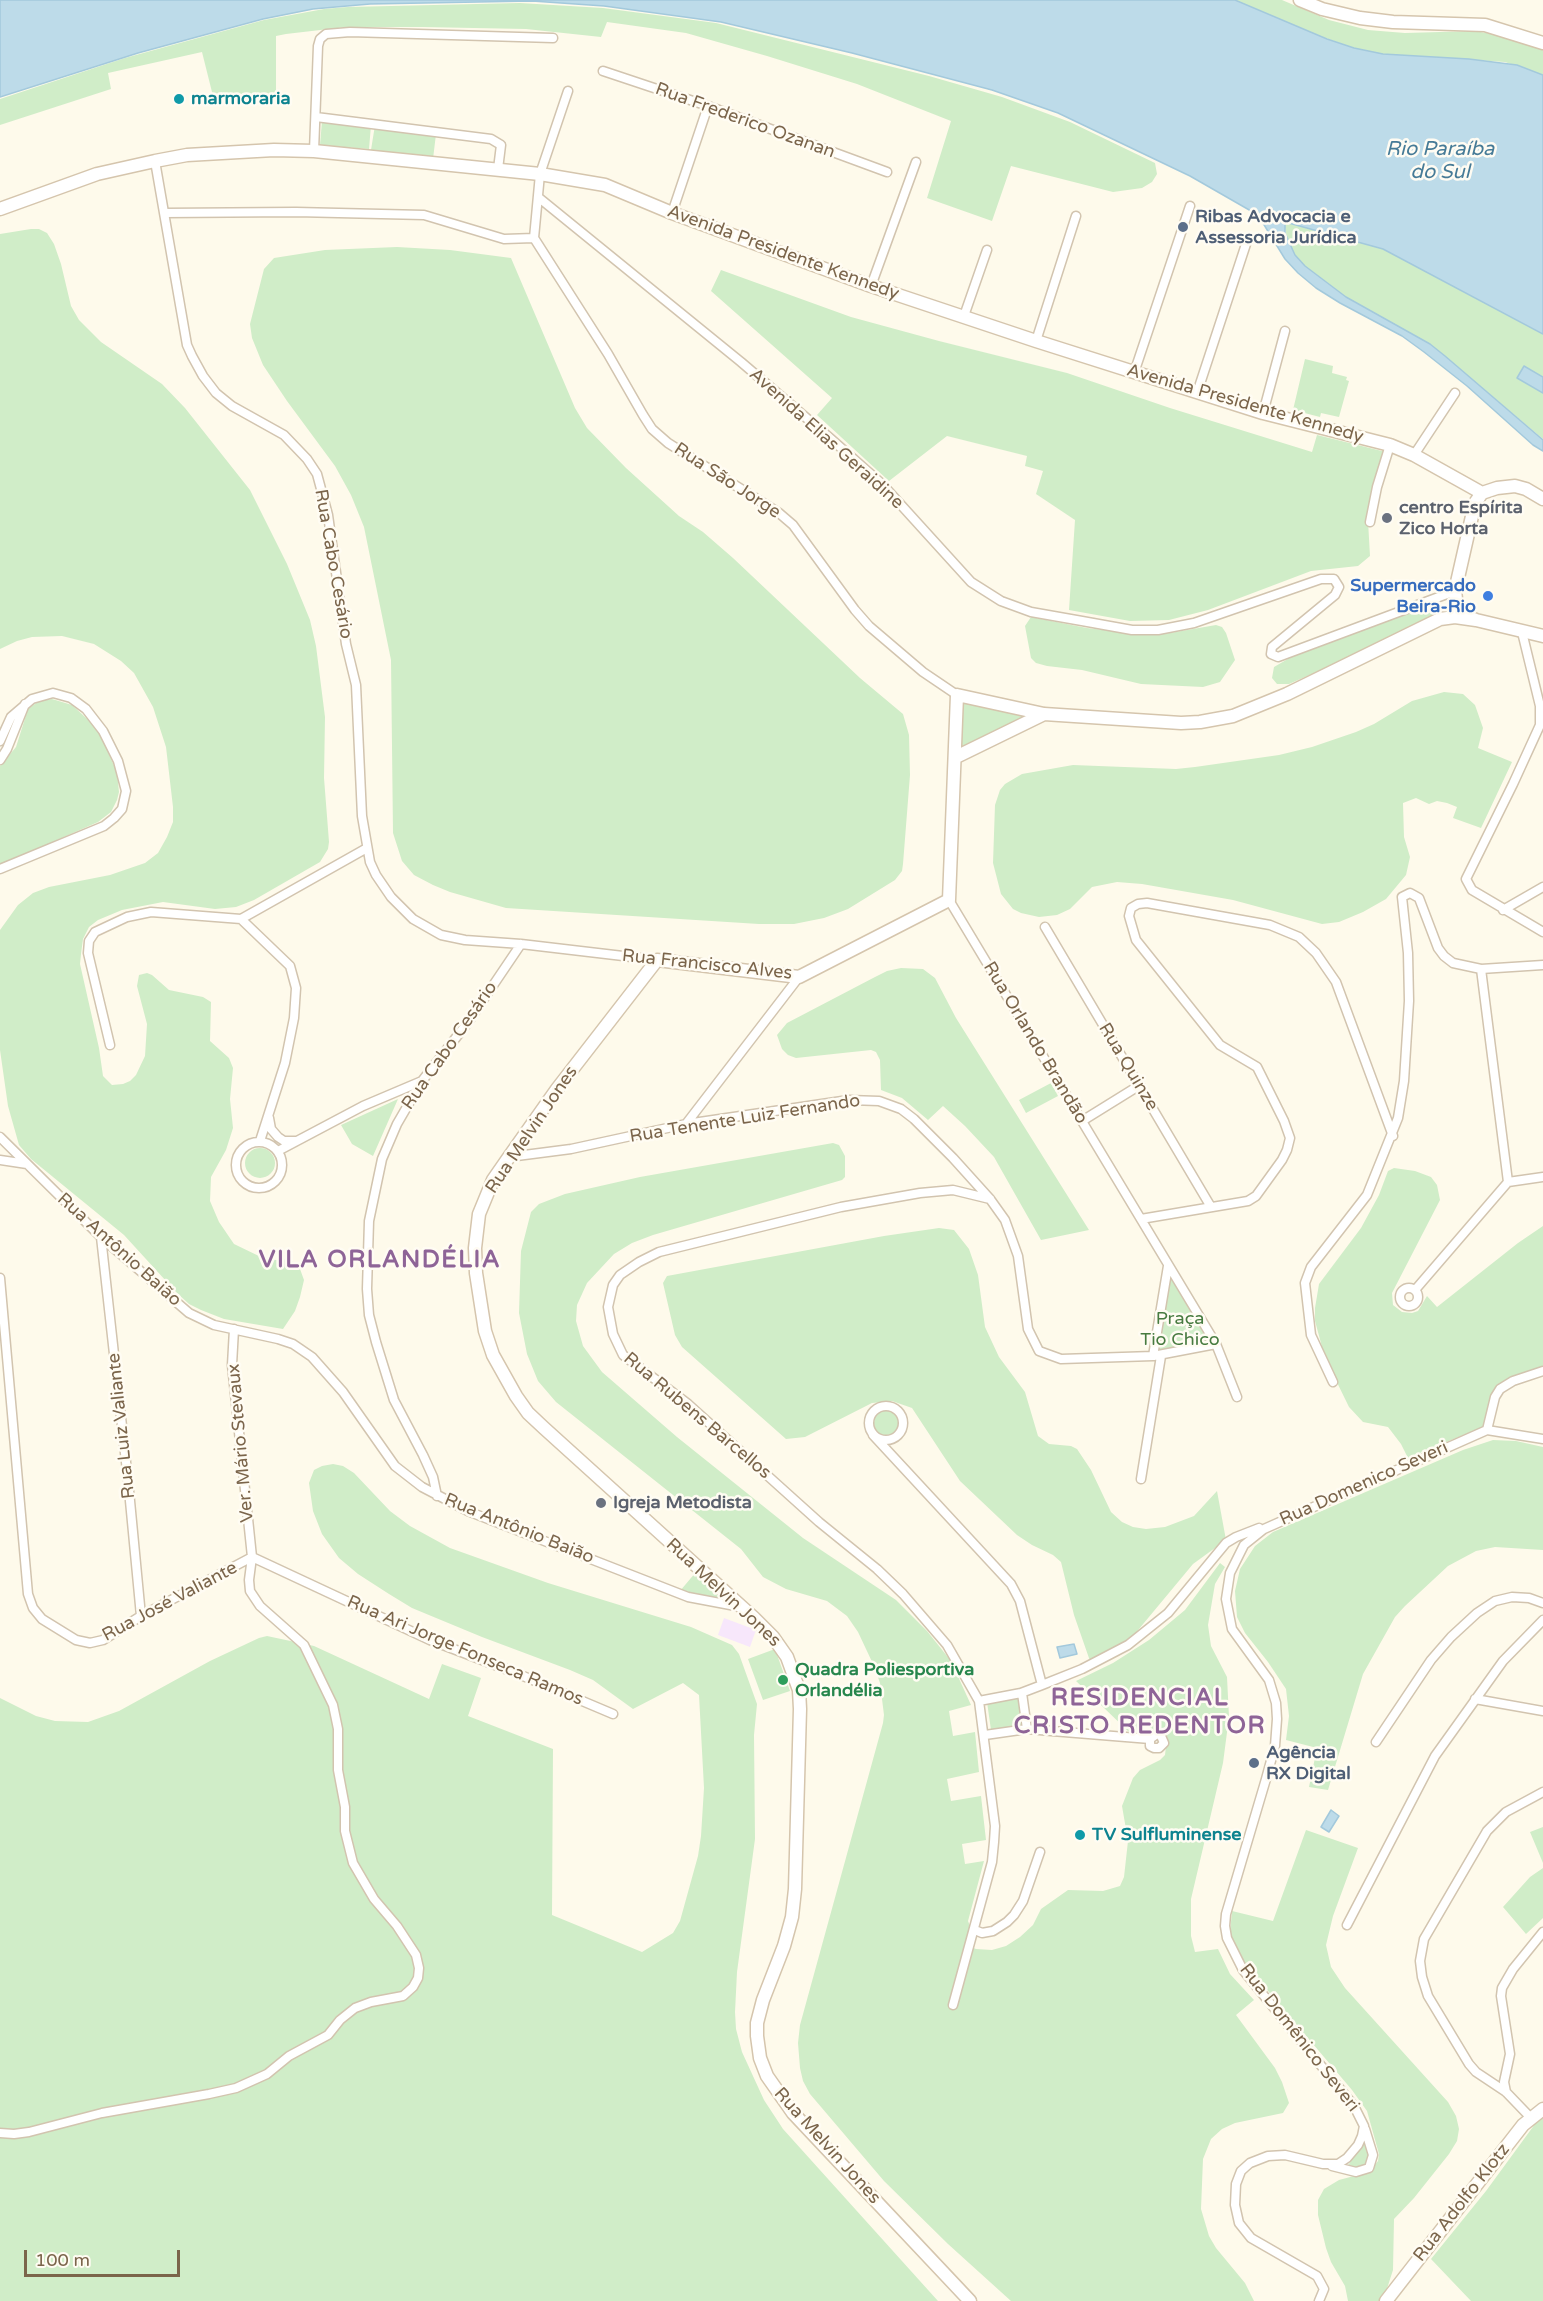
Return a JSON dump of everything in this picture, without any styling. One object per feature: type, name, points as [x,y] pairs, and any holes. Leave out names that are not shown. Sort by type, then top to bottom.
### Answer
[{"type":"street","points":[[1300,0],[1335,13],[1360,18],[1393,22],[1485,26],[1543,43]]},
{"type":"street","points":[[314,151],[318,46],[321,38],[329,33],[553,38]]},
{"type":"street","name":"Rua Frederico Ozanan","points":[[603,71],[708,106],[887,172]]},
{"type":"street","points":[[164,213],[296,212],[424,215],[504,239],[534,238],[540,174],[568,91]]},
{"type":"street","points":[[672,213],[708,106]]},
{"type":"street","points":[[316,117],[491,139],[501,146],[498,170]]},
{"type":"street","name":"Avenida Presidente Kennedy","points":[[0,209],[44,191],[97,174],[155,160],[228,152],[314,151],[540,174],[605,185],[672,213],[871,286],[1036,341],[1263,413],[1390,445],[1414,455],[1482,494]]},
{"type":"street","name":"Rua Cabo Cesário","points":[[155,160],[187,345],[203,376],[223,399],[292,442],[317,474],[328,515],[346,644],[356,685],[362,816],[370,862],[376,875],[392,897],[413,919],[441,935],[521,944],[469,1021],[422,1081],[396,1124],[382,1159],[369,1221],[366,1289],[369,1315],[384,1371],[399,1411],[433,1478],[437,1496]]},
{"type":"street","points":[[871,286],[916,162]]},
{"type":"street","name":"Avenida Elias Geraidine","points":[[537,197],[741,362],[882,484],[971,582],[1001,602],[1031,612],[1132,630],[1158,630],[1194,623],[1321,579],[1332,578],[1339,589],[1335,595],[1277,642],[1271,649],[1271,654],[1278,657],[1455,592]]},
{"type":"street","points":[[1134,373],[1190,206]]},
{"type":"street","points":[[1036,341],[1077,216]]},
{"type":"street","name":"Rua São Jorge","points":[[534,238],[608,354],[652,429],[675,447],[779,513],[793,525],[848,602],[869,626],[923,672],[957,695]]},
{"type":"street","points":[[1197,393],[1248,238]]},
{"type":"street","points":[[964,316],[987,250]]},
{"type":"street","points":[[1263,413],[1285,331]]},
{"type":"street","points":[[1414,455],[1455,393]]},
{"type":"street","points":[[1370,522],[1377,487],[1390,445]]},
{"type":"street","points":[[1425,626],[1445,609],[1455,592],[1475,503],[1482,494],[1497,488],[1515,486],[1526,489],[1543,499]]},
{"type":"street","points":[[1455,592],[1458,609],[1476,620]]},
{"type":"street","points":[[948,900],[957,695],[1044,714],[1181,723],[1220,719],[1246,711],[1287,694],[1444,618],[1476,620],[1543,636]]},
{"type":"street","points":[[1521,632],[1540,706],[1540,725],[1466,879],[1472,890],[1543,932]]},
{"type":"street","points":[[0,741],[11,717],[38,696],[53,693],[71,698],[99,723],[118,761],[125,785],[125,798],[118,814],[104,826],[0,869]]},
{"type":"street","points":[[0,760],[7,749],[25,704]]},
{"type":"street","points":[[956,758],[1044,714]]},
{"type":"street","points":[[110,1045],[88,953],[89,941],[95,932],[128,917],[151,912],[241,919],[367,848]]},
{"type":"street","points":[[1503,910],[1543,887]]},
{"type":"street","points":[[1333,1382],[1308,1326],[1306,1278],[1311,1267],[1367,1195],[1392,1136],[1401,1102],[1409,1001],[1408,953],[1401,900],[1406,894],[1416,895],[1421,902],[1436,944],[1444,956],[1457,964],[1481,969],[1543,966]]},
{"type":"street","name":"Rua Francisco Alves","points":[[521,944],[799,977],[948,900]]},
{"type":"street","name":"Rua Orlando Brandão","points":[[948,900],[1216,1344],[1238,1397]]},
{"type":"street","points":[[1141,1219],[1242,1203],[1256,1196],[1287,1150],[1289,1132],[1257,1067],[1220,1045],[1136,940],[1129,922],[1130,911],[1138,904],[1148,903],[1281,928],[1294,933],[1307,944],[1327,967],[1336,982],[1392,1136]]},
{"type":"street","points":[[241,919],[283,957],[296,980],[294,1018],[285,1063],[260,1141]]},
{"type":"street","name":"Rua Quinze","points":[[1045,927],[1211,1208]]},
{"type":"street","name":"Rua Melvin Jones","points":[[657,960],[557,1089],[493,1180],[479,1214],[475,1248],[484,1331],[503,1375],[528,1413],[773,1637],[787,1657],[799,1690],[800,1709],[795,1888],[792,1917],[784,1946],[763,2000],[757,2023],[763,2066],[778,2094],[814,2137],[970,2301]]},
{"type":"street","points":[[1481,969],[1508,1182]]},
{"type":"street","points":[[686,1124],[799,977]]},
{"type":"street","points":[[278,1151],[363,1106],[422,1081]]},
{"type":"street","points":[[1082,1121],[1140,1086]]},
{"type":"street","name":"Rua Tenente Luiz Fernando","points":[[509,1157],[571,1149],[686,1124],[849,1100],[879,1101],[901,1110],[914,1119],[990,1199],[1005,1220],[1018,1256],[1028,1329],[1038,1351],[1060,1359],[1157,1356]]},
{"type":"street","points":[[268,1117],[271,1129],[281,1139],[291,1142],[299,1140]]},
{"type":"street","name":"Rua Antônio Baião","points":[[0,1137],[101,1237],[189,1313],[214,1325],[293,1344],[312,1357],[343,1392],[395,1466],[406,1477],[437,1496],[480,1516],[688,1597],[741,1607]]},
{"type":"street","points":[[260,1141],[270,1144],[278,1151],[283,1166],[277,1180],[263,1188],[248,1185],[237,1174],[237,1158],[245,1146],[260,1141]]},
{"type":"street","points":[[0,1160],[27,1164]]},
{"type":"street","points":[[1415,1290],[1508,1182],[1543,1177]]},
{"type":"street","name":"Rua Rubens Barcellos","points":[[953,2005],[992,1862],[995,1826],[979,1701],[947,1645],[895,1585],[819,1522],[688,1404],[623,1355],[613,1334],[609,1307],[613,1285],[620,1275],[659,1252],[841,1207],[920,1192],[953,1190],[990,1199]]},
{"type":"street","name":"Rua Luiz Valiante","points":[[101,1237],[141,1616]]},
{"type":"street","points":[[1141,1479],[1168,1266]]},
{"type":"street","name":"Rua José Valiante","points":[[0,1278],[28,1594],[33,1608],[42,1620],[76,1640],[90,1642],[115,1634],[141,1616],[252,1557]]},
{"type":"street","name":"Ver. Mário Stevaux","points":[[0,2133],[22,2133],[102,2113],[236,2088],[267,2074],[289,2056],[328,2035],[355,2008],[371,2002],[403,1996],[416,1982],[419,1968],[416,1955],[397,1926],[374,1899],[353,1863],[345,1831],[345,1807],[338,1770],[338,1729],[333,1705],[304,1645],[260,1606],[250,1591],[252,1557],[232,1365],[234,1329]]},
{"type":"street","points":[[1157,1356],[1216,1344]]},
{"type":"street","points":[[1543,1371],[1513,1381],[1500,1389],[1487,1430],[1543,1439]]},
{"type":"street","points":[[873,1435],[883,1440],[897,1437],[904,1424],[898,1411],[885,1406],[874,1410],[869,1420],[873,1435],[1011,1584],[1023,1608],[1042,1685]]},
{"type":"street","name":"Rua Domenico Severi","points":[[1244,1545],[1258,1532],[1278,1522],[1487,1430]]},
{"type":"street","points":[[979,1701],[1022,1693],[1106,1658],[1128,1645],[1168,1613],[1219,1551],[1236,1537],[1278,1522]]},
{"type":"street","name":"Rua Domênico Severi","points":[[1244,1545],[1236,1557],[1227,1587],[1230,1623],[1236,1636],[1257,1661],[1269,1680],[1276,1703],[1277,1726],[1269,1768],[1226,1914],[1226,1932],[1239,1964],[1354,2106],[1364,2126],[1373,2155],[1369,2168],[1356,2172],[1285,2155],[1262,2157],[1241,2171],[1234,2194],[1237,2216],[1246,2233],[1317,2276],[1324,2289],[1319,2301]]},
{"type":"street","points":[[1219,1551],[1234,1548],[1237,1550],[1236,1557]]},
{"type":"street","name":"Rua Ari Jorge Fonseca Ramos","points":[[252,1557],[429,1640],[516,1673],[613,1714]]},
{"type":"street","points":[[1376,1742],[1431,1660],[1477,1613],[1507,1598],[1530,1598],[1543,1603]]},
{"type":"street","points":[[1347,1925],[1428,1767],[1460,1718],[1503,1661],[1543,1620]]},
{"type":"street","points":[[1022,1693],[1027,1730]]},
{"type":"street","points":[[1475,1699],[1543,1711]]},
{"type":"street","points":[[985,1735],[1027,1730],[1150,1739]]},
{"type":"street","points":[[1531,2118],[1506,2092],[1468,2064],[1428,1996],[1420,1968],[1421,1947],[1424,1939],[1487,1831],[1506,1812],[1543,1792]]},
{"type":"street","points":[[975,1930],[982,1933],[993,1931],[1007,1923],[1014,1915],[1023,1901],[1040,1852]]},
{"type":"street","points":[[1506,2092],[1504,2084],[1510,2054],[1502,1988],[1516,1964],[1543,1932]]},
{"type":"street","points":[[1486,2079],[1498,2080],[1504,2077],[1507,2071]]},
{"type":"street","name":"Rua Adolfo Klotz","points":[[1386,2301],[1523,2125],[1543,2109]]},
{"type":"street","name":"Rua Domênico Severi","points":[[1323,2164],[1338,2164],[1347,2158],[1360,2140],[1364,2126]]},
{"type":"shaded area","points":[[724,1618],[756,1630],[750,1647],[718,1635]]},
{"type":"green space","points":[[1235,0],[1282,0],[1329,20],[1368,30],[1405,33],[1475,31],[1492,34],[1543,49],[1543,75],[1505,62],[1383,54],[1354,48],[1311,33]]},
{"type":"green space","points":[[520,3],[603,8],[716,23],[929,76],[1002,97],[1070,122],[1155,163],[1157,174],[1152,182],[1142,188],[1113,192],[1011,166],[992,221],[927,198],[951,121],[857,84],[767,56],[686,33],[607,22],[601,37],[526,29],[422,27],[346,27],[286,34],[276,36],[276,94],[213,96],[202,52],[108,73],[111,89],[0,125],[0,99],[125,58],[264,20],[348,7]]},
{"type":"green space","points":[[322,121],[371,125],[369,149],[320,145]]},
{"type":"green space","points":[[375,125],[436,134],[433,159],[371,150]]},
{"type":"green space","points":[[1284,222],[1383,249],[1543,334],[1543,439],[1430,344],[1346,297],[1305,266],[1288,243]]},
{"type":"green space","points":[[39,229],[47,233],[54,244],[71,306],[79,320],[101,342],[162,384],[185,408],[250,490],[287,564],[310,620],[316,646],[325,717],[324,778],[329,842],[328,849],[320,862],[254,900],[236,907],[215,909],[163,902],[122,910],[98,920],[89,927],[83,939],[80,964],[103,1076],[112,1085],[130,1081],[136,1075],[145,1056],[147,1024],[137,986],[139,975],[147,973],[169,990],[203,997],[211,1002],[210,1041],[229,1058],[233,1068],[230,1099],[233,1128],[226,1150],[211,1177],[210,1201],[219,1222],[234,1244],[263,1258],[290,1259],[300,1269],[304,1280],[300,1297],[295,1311],[283,1329],[224,1319],[189,1304],[124,1235],[31,1159],[19,1145],[8,1106],[0,1050],[0,930],[18,905],[33,893],[49,887],[110,875],[145,863],[158,853],[173,822],[166,747],[153,707],[134,673],[121,661],[94,644],[62,636],[32,637],[0,649],[0,234]]},
{"type":"green space","points":[[397,247],[450,250],[511,258],[575,408],[587,428],[626,468],[679,516],[703,532],[733,558],[860,678],[903,714],[909,735],[910,775],[902,871],[895,880],[848,909],[824,918],[794,924],[759,924],[506,908],[433,885],[414,875],[402,861],[393,833],[391,660],[364,527],[351,495],[335,466],[263,365],[252,338],[250,324],[264,269],[274,258],[325,250]]},
{"type":"green space","points":[[721,270],[851,317],[1067,373],[1312,452],[1317,435],[1386,452],[1368,521],[1370,556],[1358,566],[1311,571],[1208,610],[1169,620],[1130,621],[1069,610],[1075,520],[1036,494],[1043,471],[1025,466],[1027,456],[947,436],[889,481],[817,415],[832,398],[711,291]]},
{"type":"green space","points":[[1305,359],[1333,366],[1332,373],[1347,377],[1346,380],[1349,381],[1339,417],[1321,413],[1320,417],[1293,410]]},
{"type":"green space","points":[[1427,605],[1432,608],[1433,615],[1416,628],[1289,684],[1277,684],[1272,678],[1274,667],[1293,656]]},
{"type":"green space","points":[[1031,617],[1087,628],[1145,635],[1216,625],[1222,627],[1226,633],[1235,660],[1220,682],[1203,687],[1141,684],[1082,670],[1047,666],[1036,663],[1031,658],[1025,626]]},
{"type":"green space","points":[[1444,692],[1463,694],[1475,705],[1483,728],[1478,748],[1512,762],[1481,828],[1453,818],[1457,807],[1447,803],[1437,801],[1429,804],[1416,798],[1403,803],[1404,837],[1410,857],[1406,875],[1386,899],[1363,912],[1339,922],[1322,924],[1233,900],[1142,884],[1117,882],[1092,887],[1070,909],[1057,915],[1039,917],[1013,909],[1001,894],[993,863],[995,805],[1000,790],[1005,784],[1022,774],[1073,765],[1176,769],[1279,755],[1356,732],[1412,701]]},
{"type":"green space","points":[[957,695],[1044,714],[956,757]]},
{"type":"green space","points":[[52,699],[72,705],[97,728],[117,772],[119,792],[117,800],[111,812],[98,822],[0,865],[0,766],[16,747],[28,709],[39,701]]},
{"type":"green space","points":[[901,968],[923,969],[935,978],[956,1018],[1089,1230],[1041,1240],[994,1157],[965,1126],[943,1106],[928,1120],[902,1098],[881,1090],[880,1060],[876,1052],[871,1050],[796,1058],[788,1055],[782,1049],[777,1035],[787,1023],[887,971]]},
{"type":"green space","points":[[1051,1083],[1058,1096],[1026,1113],[1019,1100]]},
{"type":"green space","points":[[398,1099],[373,1156],[352,1144],[341,1125]]},
{"type":"green space","points":[[833,1143],[839,1145],[845,1156],[845,1177],[842,1180],[653,1235],[632,1243],[614,1254],[587,1283],[577,1305],[576,1321],[583,1346],[602,1372],[677,1437],[803,1538],[896,1600],[927,1631],[951,1661],[971,1705],[949,1711],[953,1736],[975,1732],[979,1772],[947,1779],[951,1801],[981,1796],[986,1840],[962,1844],[965,1864],[984,1861],[968,1921],[972,1931],[965,1944],[976,1949],[992,1950],[1006,1946],[1033,1925],[1041,1909],[1068,1890],[1103,1891],[1120,1886],[1124,1877],[1128,1841],[1122,1806],[1133,1778],[1140,1770],[1165,1755],[1167,1737],[1162,1732],[1129,1732],[1076,1681],[1113,1663],[1149,1640],[1185,1610],[1220,1563],[1225,1567],[1215,1584],[1208,1625],[1211,1646],[1227,1677],[1229,1717],[1223,1763],[1191,1899],[1191,1936],[1195,1952],[1218,1949],[1230,1974],[1254,2000],[1236,2015],[1275,2068],[1289,2103],[1283,2113],[1235,2123],[1222,2129],[1211,2139],[1203,2159],[1201,2209],[1209,2236],[1245,2283],[1254,2301],[1011,2301],[948,2244],[884,2181],[810,2094],[803,2081],[800,2068],[798,2043],[800,2025],[883,1723],[880,1683],[874,1666],[858,1632],[847,1616],[827,1601],[786,1589],[763,1577],[741,1549],[556,1402],[538,1381],[527,1354],[519,1313],[521,1251],[531,1212],[539,1204],[565,1194],[640,1177]]},
{"type":"green space","points":[[260,1148],[266,1149],[274,1157],[274,1169],[266,1177],[260,1178],[254,1177],[246,1169],[245,1163],[246,1157],[254,1149]]},
{"type":"green space","points":[[1394,1168],[1415,1171],[1431,1177],[1437,1185],[1440,1200],[1392,1293],[1393,1305],[1402,1312],[1418,1311],[1427,1296],[1437,1307],[1543,1226],[1543,1369],[1506,1382],[1485,1426],[1408,1458],[1388,1427],[1363,1422],[1349,1407],[1325,1358],[1315,1321],[1319,1284],[1361,1228],[1379,1195],[1388,1171]]},
{"type":"green space","points":[[939,1228],[954,1230],[969,1249],[978,1275],[985,1327],[999,1357],[1025,1392],[1038,1436],[1049,1444],[1071,1446],[1077,1449],[1091,1470],[1111,1512],[1122,1522],[1133,1527],[1146,1529],[1165,1527],[1194,1516],[1217,1491],[1226,1540],[1193,1564],[1129,1641],[1090,1661],[1074,1615],[1061,1562],[1017,1535],[960,1481],[912,1408],[892,1401],[872,1403],[805,1437],[786,1439],[682,1347],[675,1335],[663,1283],[667,1276]]},
{"type":"green space","name":"Praça Tio Chico","points":[[1170,1275],[1211,1342],[1157,1353]]},
{"type":"green space","points":[[887,1410],[896,1414],[900,1423],[896,1432],[887,1436],[878,1432],[874,1423],[878,1414]]},
{"type":"green space","points":[[1493,1440],[1516,1441],[1543,1447],[1543,1550],[1495,1547],[1476,1551],[1448,1566],[1405,1606],[1395,1617],[1363,1674],[1328,1790],[1309,1787],[1317,1748],[1286,1740],[1289,1716],[1286,1689],[1245,1633],[1237,1617],[1235,1591],[1240,1569],[1255,1546],[1273,1532],[1463,1450]]},
{"type":"green space","points":[[333,1464],[343,1466],[354,1473],[390,1511],[410,1526],[450,1548],[548,1583],[691,1627],[732,1645],[739,1654],[757,1704],[754,1735],[755,1839],[737,1972],[735,2012],[736,2029],[742,2052],[764,2100],[783,2129],[938,2301],[0,2301],[0,1698],[36,1716],[55,1721],[88,1722],[119,1711],[210,1661],[267,1636],[314,1646],[429,1699],[442,1664],[481,1678],[468,1716],[553,1749],[552,1915],[642,1952],[673,1933],[680,1921],[698,1856],[701,1836],[704,1788],[699,1695],[683,1683],[633,1709],[593,1680],[412,1608],[389,1594],[358,1574],[339,1558],[322,1534],[313,1511],[309,1483],[314,1470]]},
{"type":"green space","points":[[696,1572],[734,1604],[680,1591]]},
{"type":"green space","points":[[775,1649],[790,1691],[763,1700],[748,1659]]},
{"type":"green space","points":[[1019,1696],[1024,1725],[991,1730],[987,1702]]},
{"type":"green space","points":[[1543,1827],[1543,1863],[1530,1832]]},
{"type":"green space","points":[[1306,1830],[1358,1848],[1333,1916],[1326,1945],[1331,1967],[1345,1988],[1448,2102],[1456,2116],[1459,2129],[1457,2141],[1449,2154],[1394,2219],[1393,2270],[1383,2301],[1348,2301],[1345,2286],[1326,2248],[1318,2215],[1318,2200],[1324,2189],[1339,2180],[1369,2172],[1378,2161],[1379,2154],[1367,2111],[1352,2090],[1246,1965],[1230,1933],[1232,1911],[1273,1921]]},
{"type":"green space","points":[[1543,1868],[1543,1918],[1526,1934],[1503,1907],[1530,1877]]},
{"type":"green space","points":[[1543,2118],[1543,2301],[1471,2301],[1431,2259],[1486,2191],[1535,2124]]},
{"type":"green space","points":[[1365,2140],[1371,2158],[1370,2163],[1361,2167],[1347,2167]]},
{"type":"water","name":"Rio Paraíba do Sul","points":[[0,0],[1235,0],[1354,48],[1383,54],[1469,59],[1517,65],[1543,75],[1543,334],[1383,249],[1285,222],[1285,233],[1295,255],[1305,266],[1346,297],[1430,344],[1543,440],[1543,451],[1533,445],[1467,386],[1402,336],[1316,288],[1285,259],[1258,215],[1190,176],[1058,113],[992,90],[852,53],[721,22],[604,6],[532,1],[370,4],[313,9],[263,19],[138,53],[0,97]]},
{"type":"water","points":[[1524,366],[1543,377],[1543,393],[1517,378]]},
{"type":"water","points":[[1074,1644],[1077,1654],[1060,1658],[1057,1647]]},
{"type":"water","points":[[1331,1810],[1339,1816],[1329,1832],[1321,1827]]},
{"type":"place","name":"marmoraria","points":[[179,99]]},
{"type":"place","name":"Ribas Advocacia e Assessoria Jurídica","points":[[1183,227]]},
{"type":"place","name":"centro Espírita Zico Horta","points":[[1387,518]]},
{"type":"place","name":"Supermercado Beira-Rio","points":[[1488,596]]},
{"type":"place","name":"Igreja Metodista","points":[[601,1503]]},
{"type":"place","name":"Quadra Poliesportiva Orlandélia","points":[[783,1680]]},
{"type":"place","name":"Agência RX Digital","points":[[1254,1763]]},
{"type":"place","name":"TV Sulfluminense","points":[[1080,1835]]},
{"type":"district","name":"VILA ORLANDÉLIA","points":[[380,1261]]},
{"type":"district","name":"RESIDENCIAL CRISTO REDENTOR","points":[[1140,1713]]}]
